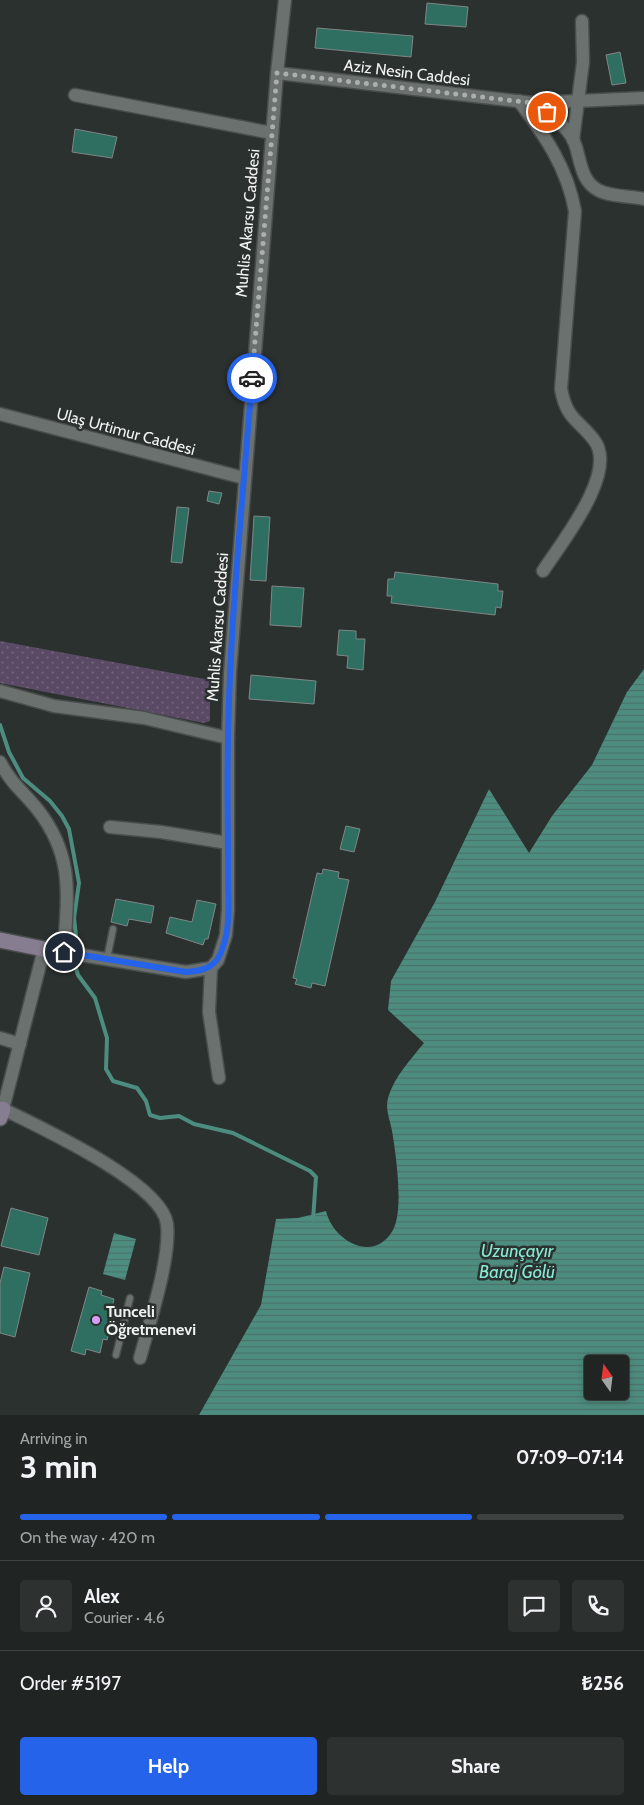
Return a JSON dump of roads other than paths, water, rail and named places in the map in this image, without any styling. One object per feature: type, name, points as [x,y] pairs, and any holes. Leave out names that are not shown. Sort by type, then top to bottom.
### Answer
[{"type":"street","name":"Muhlis Akarsu Caddesi","points":[[210,968],[218,960],[226,935],[228,910],[228,738],[244,478],[277,73],[285,0]]},
{"type":"street","points":[[573,140],[583,62],[582,20]]},
{"type":"street","name":"Aziz Nesin Caddesi","points":[[277,73],[533,103]]},
{"type":"street","points":[[75,95],[272,133]]},
{"type":"street","points":[[533,103],[644,98]]},
{"type":"street","points":[[519,101],[550,142],[571,189],[575,211],[561,390],[564,407],[575,422],[595,441],[601,458],[600,472],[588,502],[543,571]]},
{"type":"street","points":[[533,103],[556,119],[573,140],[584,175],[590,184],[599,191],[644,198]]},
{"type":"street","name":"Ulaş Urtimur Caddesi","points":[[0,414],[244,478]]},
{"type":"street","points":[[0,691],[54,706],[144,718],[228,738]]},
{"type":"street","points":[[0,762],[9,780],[37,808],[51,829],[63,854],[68,884],[64,952]]},
{"type":"street","points":[[110,827],[161,832],[228,843]]},
{"type":"street","points":[[0,940],[186,972],[210,968],[209,1012],[219,1078]]},
{"type":"street","points":[[44,949],[1,1113],[122,1174],[150,1194],[163,1210],[167,1224],[166,1253],[140,1358]]},
{"type":"street","points":[[0,1038],[20,1044]]},
{"type":"lane","points":[[107,959],[113,929]]},
{"type":"lane","points":[[116,1355],[130,1298]]},
{"type":"lane","points":[[122,1330],[146,1334]]},
{"type":"water","name":"Uzunçayır Baraj Gölü","points":[[644,669],[644,1415],[199,1415],[261,1305],[276,1219],[298,1218],[326,1211],[330,1222],[345,1239],[365,1247],[376,1246],[385,1240],[393,1230],[399,1196],[387,1102],[399,1076],[424,1043],[388,1010],[391,981],[435,902],[489,789],[529,853],[552,816],[592,765],[627,692]]},
{"type":"water","points":[[114,1233],[136,1239],[125,1280],[103,1274]]},
{"type":"waterway","points":[[0,725],[9,752],[23,778],[50,801],[62,816],[69,829],[79,883],[74,918],[77,945]]},
{"type":"waterway","points":[[75,966],[78,975],[95,998],[107,1038],[106,1069],[113,1081],[137,1088],[146,1101],[150,1115],[160,1118],[179,1116],[194,1124],[233,1133],[310,1171],[316,1177],[313,1220]]},
{"type":"place","name":"Tunceli Öğretmenevi","points":[[96,1320]]}]
